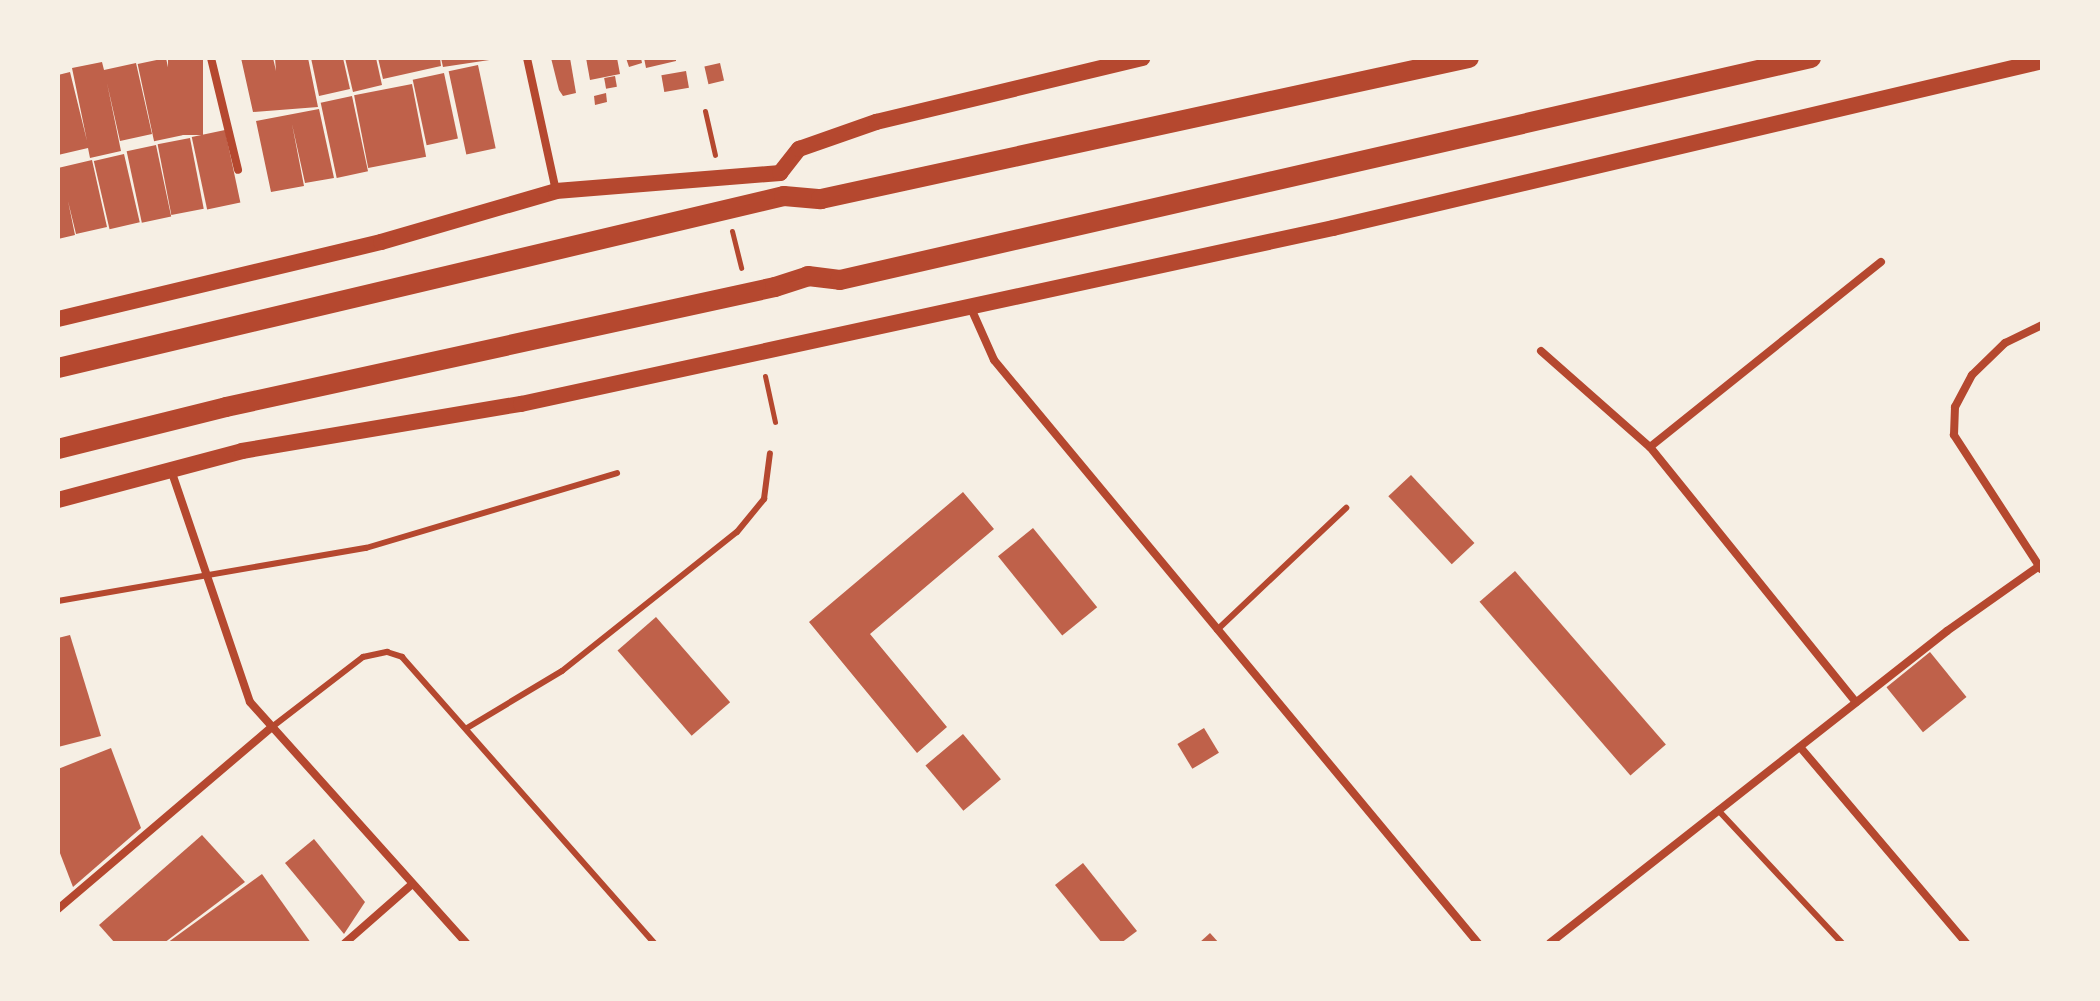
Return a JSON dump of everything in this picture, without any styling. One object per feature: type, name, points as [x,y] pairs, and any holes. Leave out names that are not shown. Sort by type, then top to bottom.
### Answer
[{"type":"main road","points":[[58,319],[381,242],[556,191],[780,173],[799,149],[876,122],[1142,58]]},
{"type":"main road","points":[[58,368],[784,196],[821,199],[1469,58]]},
{"type":"main road","points":[[58,449],[226,407],[775,287],[808,276],[840,280],[1811,58]]},
{"type":"main road","points":[[58,500],[242,451],[521,404],[1637,158],[2042,61]]},
{"type":"street","points":[[211,58],[238,170]]},
{"type":"street","points":[[527,58],[556,191]]},
{"type":"street","points":[[1650,447],[1881,262]]},
{"type":"street","points":[[970,306],[994,360],[1478,943]]},
{"type":"street","points":[[1550,943],[1856,702],[2041,567],[1954,435],[1955,407],[1972,375],[2005,343],[2042,325]]},
{"type":"street","points":[[1541,351],[1650,447],[1856,702]]},
{"type":"street","points":[[171,469],[250,702],[466,943]]},
{"type":"street","points":[[58,909],[272,727]]},
{"type":"street","points":[[1800,747],[1966,943]]},
{"type":"street","points":[[345,943],[411,885]]},
{"type":"lane","points":[[467,728],[562,671],[737,532],[764,499],[770,453]]},
{"type":"lane","points":[[58,601],[207,580],[366,548],[617,473]]},
{"type":"lane","points":[[1217,630],[1346,508]]},
{"type":"lane","points":[[272,727],[363,657],[387,652],[402,657],[654,943]]},
{"type":"lane","points":[[1718,810],[1842,943]]},
{"type":"building","points":[[166,58],[182,135],[154,141],[138,64]]},
{"type":"building","points":[[168,58],[203,58],[203,135],[168,135]]},
{"type":"building","points":[[241,58],[273,58],[276,71],[275,58],[308,58],[318,107],[253,112]]},
{"type":"building","points":[[311,58],[343,58],[350,89],[319,96]]},
{"type":"building","points":[[345,58],[376,58],[382,85],[353,92]]},
{"type":"building","points":[[378,58],[440,58],[441,66],[383,79]]},
{"type":"building","points":[[441,58],[496,58],[496,59],[443,67]]},
{"type":"building","points":[[551,58],[570,58],[576,93],[563,96]]},
{"type":"building","points":[[586,58],[617,58],[620,74],[590,80]]},
{"type":"building","points":[[626,58],[641,58],[642,63],[629,67]]},
{"type":"building","points":[[644,58],[676,58],[676,61],[646,68]]},
{"type":"building","points":[[102,62],[104,70],[136,63],[152,134],[120,141],[107,83],[121,151],[90,158],[88,148],[58,155],[58,75],[70,72],[87,141],[72,68]]},
{"type":"building","points":[[720,63],[724,81],[708,84],[704,67]]},
{"type":"building","points":[[478,65],[496,148],[466,154],[449,71]]},
{"type":"building","points":[[686,71],[689,88],[664,92],[661,75]]},
{"type":"building","points":[[444,73],[458,139],[427,145],[413,80]]},
{"type":"building","points":[[615,76],[617,87],[606,89],[604,78]]},
{"type":"building","points":[[412,84],[426,157],[368,168],[354,95]]},
{"type":"building","points":[[606,93],[607,102],[595,105],[594,96]]},
{"type":"building","points":[[352,96],[368,171],[337,178],[321,103]]},
{"type":"building","points":[[319,109],[334,178],[305,183],[292,124],[304,186],[271,192],[256,121]]},
{"type":"building","points":[[225,130],[240,202],[207,209],[192,137]]},
{"type":"building","points":[[190,138],[204,209],[171,215],[158,144]]},
{"type":"building","points":[[156,145],[171,216],[142,223],[127,151]]},
{"type":"building","points":[[124,154],[140,222],[110,229],[94,161]]},
{"type":"building","points":[[92,160],[107,227],[76,234],[68,201],[75,235],[58,239],[58,168]]},
{"type":"building","points":[[1411,475],[1474,543],[1452,564],[1388,496]]},
{"type":"building","points":[[963,492],[994,529],[870,634],[947,727],[917,753],[809,622]]},
{"type":"building","points":[[1033,528],[1097,607],[1062,636],[998,556]]},
{"type":"building","points":[[1515,571],[1666,745],[1630,775],[1480,602]]},
{"type":"building","points":[[656,617],[730,702],[692,736],[618,650]]},
{"type":"building","points":[[70,635],[101,736],[58,747],[58,638]]},
{"type":"building","points":[[1930,652],[1967,697],[1923,732],[1886,687]]},
{"type":"building","points":[[1204,728],[1219,753],[1192,769],[1177,744]]},
{"type":"building","points":[[963,734],[1001,779],[963,811],[925,765]]},
{"type":"building","points":[[111,748],[141,828],[73,887],[58,848],[58,769]]},
{"type":"building","points":[[202,835],[245,882],[164,943],[115,943],[99,925]]},
{"type":"building","points":[[314,839],[365,902],[344,934],[285,863]]},
{"type":"building","points":[[1083,863],[1137,931],[1121,943],[1102,943],[1055,885]]},
{"type":"building","points":[[262,874],[311,943],[167,943]]},
{"type":"building","points":[[1210,933],[1219,943],[1199,943]]}]
